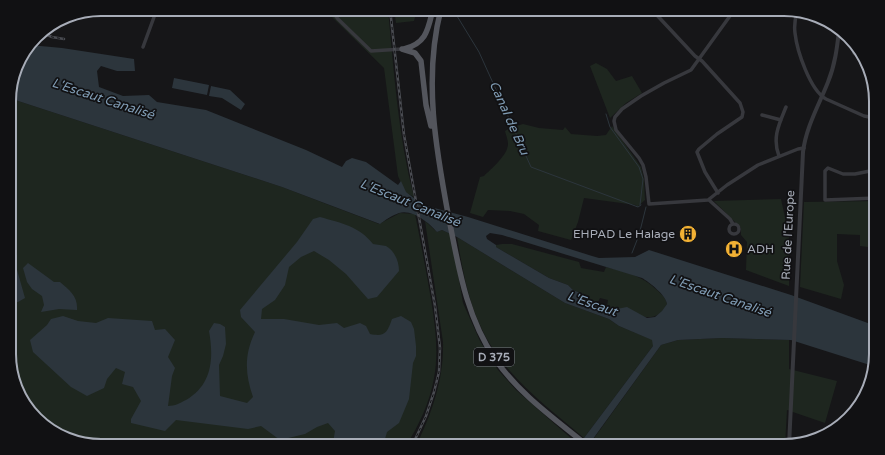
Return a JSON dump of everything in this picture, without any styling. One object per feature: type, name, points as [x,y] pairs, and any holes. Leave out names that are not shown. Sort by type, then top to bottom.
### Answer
[{"type":"main road","points":[[402,49],[415,45],[423,38],[431,16]]},
{"type":"main road","points":[[436,29],[437,16]]},
{"type":"main road","name":"D 375","points":[[439,16],[436,29],[434,52],[432,90],[433,116],[446,202],[464,293],[480,334],[495,358],[525,393],[579,439]]},
{"type":"main road","points":[[402,49],[415,54],[421,61],[427,109],[437,149]]},
{"type":"street","points":[[143,47],[154,16]]},
{"type":"street","points":[[336,16],[372,50],[402,49]]},
{"type":"street","points":[[659,16],[695,56],[700,59],[738,100],[743,112],[740,118],[717,134],[697,152],[705,172],[718,193]]},
{"type":"street","points":[[730,16],[691,70],[664,83],[631,103],[620,111],[614,119],[616,130],[642,163],[646,177],[649,204],[698,202],[709,200],[726,186],[758,165],[798,148],[804,148]]},
{"type":"street","points":[[796,17],[795,30],[798,46],[812,83],[822,97],[869,117]]},
{"type":"street","name":"Rue de l'Europe","points":[[789,439],[804,148],[808,130],[822,97],[834,62],[838,35]]},
{"type":"street","points":[[779,156],[775,145],[786,107]]},
{"type":"street","points":[[762,115],[781,120]]},
{"type":"street","points":[[869,171],[855,174],[843,174],[830,168],[826,168],[825,200],[869,198]]},
{"type":"street","points":[[709,200],[730,219],[733,224]]},
{"type":"shaded area","points":[[331,16],[389,16],[400,127],[414,197],[405,192],[398,176],[384,68]]},
{"type":"shaded area","points":[[395,16],[415,16],[414,21],[396,23]]},
{"type":"shaded area","points":[[596,63],[607,69],[616,81],[632,76],[642,93],[626,103],[610,118],[590,66]]},
{"type":"shaded area","points":[[16,100],[282,187],[379,224],[400,213],[415,214],[432,309],[436,338],[436,358],[432,387],[427,405],[410,439],[101,439],[73,435],[54,425],[45,418],[30,401],[25,392],[20,382],[17,365]]},
{"type":"shaded area","points":[[523,124],[539,128],[563,130],[565,127],[571,134],[597,136],[606,135],[612,126],[641,167],[644,179],[645,200],[637,207],[636,205],[584,198],[578,222],[571,240],[538,231],[539,225],[524,214],[510,211],[488,210],[483,217],[470,213],[480,177],[484,176],[495,166],[505,153],[508,142],[505,131]]},
{"type":"shaded area","points":[[781,199],[789,236],[789,286],[746,270],[747,242],[741,235],[741,228],[714,201]]},
{"type":"shaded area","points":[[869,201],[869,247],[860,246],[860,235],[837,234],[837,261],[844,285],[841,299],[800,287],[804,202]]},
{"type":"shaded area","points":[[425,221],[437,232],[442,230],[451,234],[463,303],[480,341],[498,370],[516,390],[572,439],[419,439],[436,396],[443,356],[443,342]]},
{"type":"shaded area","points":[[457,237],[565,303],[609,319],[619,326],[653,340],[653,346],[584,438],[525,387],[500,358],[489,342],[475,314],[466,281]]},
{"type":"shaded area","points":[[512,244],[579,262],[581,268],[604,272],[606,267],[634,275],[646,281],[658,291],[665,298],[667,304],[663,311],[658,315],[646,317],[607,306],[608,300],[600,298],[598,302],[590,300],[586,295],[573,290],[568,285],[549,278],[496,247],[496,245]]},
{"type":"shaded area","points":[[722,338],[789,340],[789,369],[837,381],[825,423],[787,410],[785,439],[593,439],[661,345],[678,340]]},
{"type":"water","points":[[36,46],[134,59],[135,71],[117,71],[101,66],[97,71],[99,87],[123,96],[149,95],[157,102],[206,110],[306,150],[342,167],[346,161],[352,158],[366,162],[398,185],[401,181],[406,192],[423,205],[468,217],[592,256],[599,258],[635,257],[649,250],[791,295],[869,323],[868,364],[791,340],[722,338],[678,340],[661,345],[593,439],[585,439],[584,438],[653,346],[652,340],[619,326],[609,319],[565,303],[457,237],[442,230],[437,232],[425,221],[415,215],[404,212],[399,213],[380,224],[282,187],[16,100],[22,68]],"holes":[[[490,233],[502,235],[642,278],[653,286],[666,300],[667,304],[655,317],[647,318],[627,307],[617,309],[590,300],[586,295],[573,290],[568,285],[549,278],[496,247],[496,245],[487,239],[486,236]]]},
{"type":"water","points":[[174,78],[209,85],[207,95],[172,88]]},
{"type":"water","points":[[211,86],[230,90],[245,104],[241,110],[222,98],[209,96]]},
{"type":"water","points":[[320,217],[349,226],[362,233],[373,244],[386,246],[396,257],[399,271],[377,297],[368,299],[346,274],[329,260],[314,251],[301,257],[289,267],[285,285],[275,300],[262,309],[261,319],[284,319],[319,325],[337,323],[344,328],[360,323],[366,326],[370,334],[379,335],[387,331],[392,319],[401,316],[411,322],[414,329],[416,356],[413,363],[409,399],[399,423],[387,432],[385,439],[334,439],[335,431],[328,423],[305,434],[279,439],[261,426],[248,429],[176,420],[165,431],[131,423],[131,419],[141,401],[133,387],[122,384],[125,372],[116,368],[107,379],[104,388],[87,396],[71,387],[33,352],[30,340],[47,325],[51,319],[63,316],[78,321],[96,323],[108,318],[152,321],[155,330],[165,329],[175,340],[168,357],[175,368],[172,376],[168,406],[171,406],[186,400],[195,394],[206,379],[211,361],[211,341],[209,331],[214,323],[220,324],[225,327],[226,344],[219,365],[220,396],[247,403],[253,397],[248,380],[247,357],[251,340],[255,332],[241,317],[240,310],[297,242],[313,219]]},
{"type":"water","points":[[28,263],[54,282],[60,282],[67,288],[75,297],[77,310],[59,309],[41,312],[44,305],[42,296],[32,289],[27,282],[23,268]]},
{"type":"water","points":[[16,266],[25,298],[16,302]]},
{"type":"waterway","name":"Canal de Bru","points":[[457,16],[479,52],[531,167],[638,207],[641,205]]},
{"type":"waterway","name":"Canal de Bru","points":[[606,114],[610,127],[639,167],[643,179],[640,205]]},
{"type":"waterway","points":[[632,253],[639,235],[646,207]]},
{"type":"railway","points":[[391,16],[404,135],[435,306],[440,348],[439,372],[434,392],[426,416],[415,439]]},
{"type":"railway","points":[[47,35],[64,39]]},
{"type":"place","name":"EHPAD Le Halage","points":[[688,234]]},
{"type":"place","name":"ADH","points":[[734,249]]},
{"type":"water label","name":"L'Escaut Canalisé","points":[[103,99]]},
{"type":"water label","name":"L'Escaut Canalisé","points":[[410,203]]},
{"type":"water label","name":"L'Escaut Canalisé","points":[[720,296]]},
{"type":"water label","name":"L'Escaut","points":[[592,304]]}]
